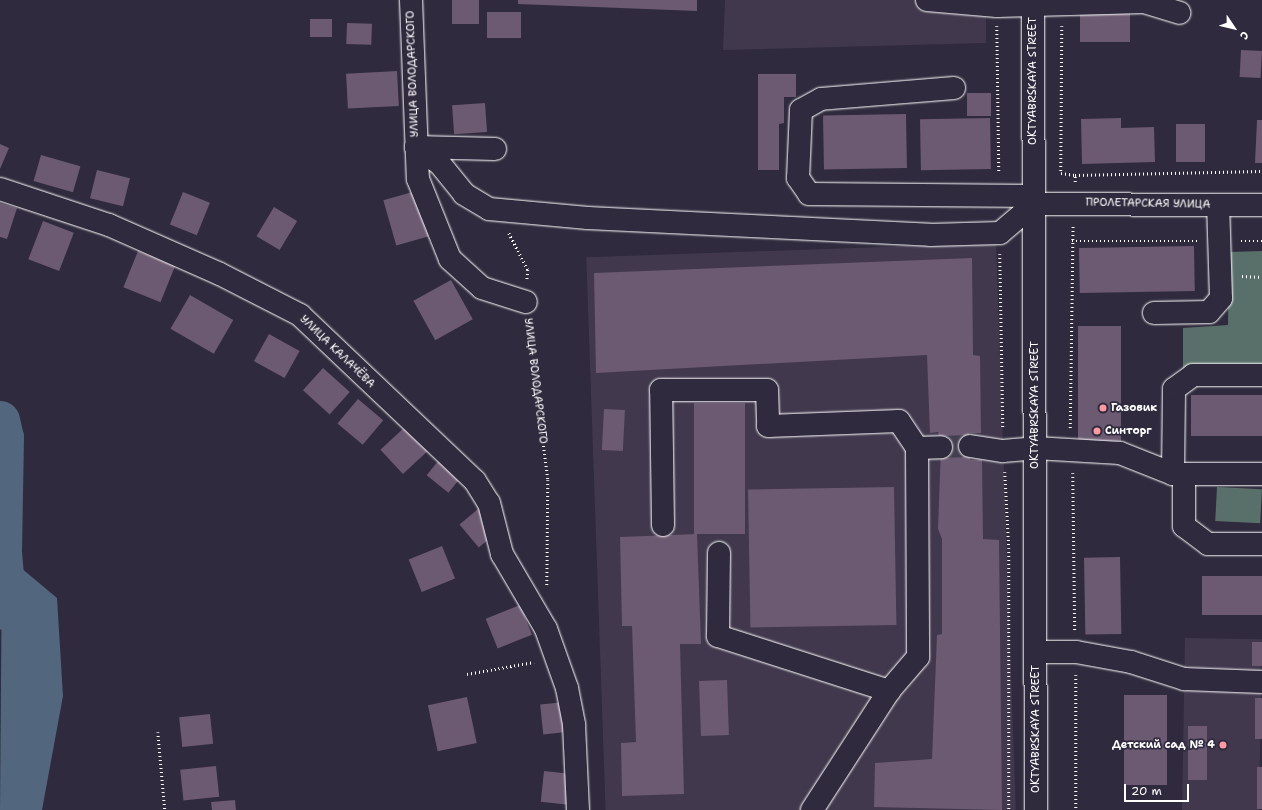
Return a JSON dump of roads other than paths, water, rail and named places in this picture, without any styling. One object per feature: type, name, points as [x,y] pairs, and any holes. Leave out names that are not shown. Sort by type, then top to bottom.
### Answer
[{"type":"street","name":"УЛИЦА ВОЛОДАРСКОГО","points":[[411,0],[418,179],[450,259],[482,288],[526,302]]},
{"type":"street","points":[[926,0],[996,6],[1033,3],[1062,4],[1144,2],[1179,13]]},
{"type":"street","name":"OKTYABRSKAYA STREET","points":[[1033,3],[1036,810]]},
{"type":"street","name":"ПРОЛЕТАРСКАЯ УЛИЦА","points":[[954,88],[821,99],[801,110],[798,178],[809,194],[999,196],[1074,203],[1262,205]]},
{"type":"street","points":[[416,147],[494,149]]},
{"type":"street","points":[[416,147],[440,164],[464,194],[488,209],[522,212],[930,235],[1000,233],[1034,200]]},
{"type":"street","name":"УЛИЦА КАЛАЧЁВА","points":[[0,190],[109,225],[227,278],[300,315],[476,481],[489,503],[502,554],[546,629],[567,688],[574,725],[578,810]]},
{"type":"street","points":[[1154,313],[1209,312],[1221,298],[1218,205]]},
{"type":"street","points":[[1262,375],[1193,375],[1174,389],[1178,474],[1184,526],[1208,544],[1262,544]]},
{"type":"street","points":[[663,525],[661,390],[767,390],[768,426],[899,421],[917,448],[918,657],[889,691],[812,810]]},
{"type":"street","points":[[970,446],[1003,451],[1035,448],[1120,453],[1178,474],[1262,474]]},
{"type":"street","points":[[917,448],[940,447]]},
{"type":"street","points":[[719,553],[718,636],[889,691]]},
{"type":"street","points":[[1036,652],[1076,652],[1131,662],[1184,679],[1262,682]]},
{"type":"water","points":[[2,552],[57,598],[63,696],[42,810],[0,810]]},
{"type":"waterway","points":[[0,420],[4,437],[2,552],[5,587],[0,609]]},
{"type":"tunnel","points":[[941,447],[970,446]]},
{"type":"place","name":"Газовик","points":[[1103,408]]},
{"type":"place","name":"Синторг","points":[[1097,431]]},
{"type":"place","name":"Детский сад № 4","points":[[1223,745]]}]
